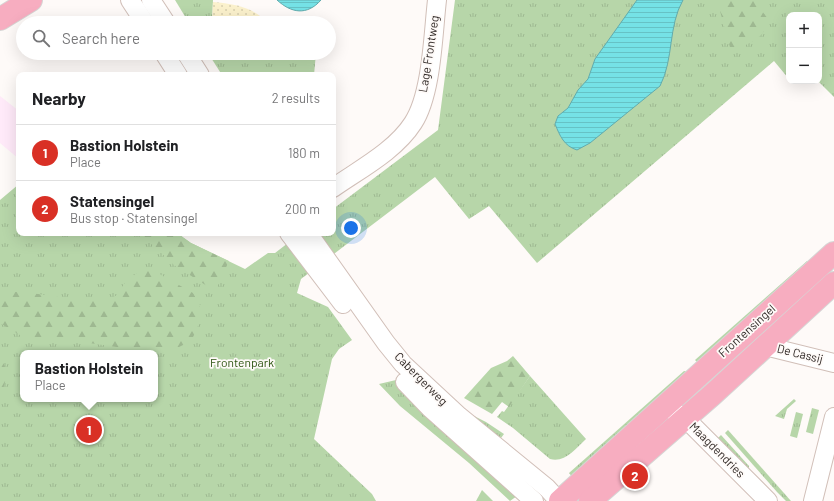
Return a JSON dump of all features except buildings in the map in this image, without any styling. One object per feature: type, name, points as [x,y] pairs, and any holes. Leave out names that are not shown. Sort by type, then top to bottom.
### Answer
[{"type":"main road","points":[[0,19],[31,0]]},
{"type":"main road","name":"Frontensingel","points":[[560,501],[834,253]]},
{"type":"main road","name":"Frontensingel","points":[[590,501],[834,284]]},
{"type":"street","points":[[130,0],[140,16]]},
{"type":"street","points":[[151,0],[161,16]]},
{"type":"street","name":"Lage Frontweg","points":[[336,186],[386,151],[405,134],[414,122],[426,85],[437,0]]},
{"type":"street","points":[[168,60],[176,72]]},
{"type":"street","points":[[190,60],[198,72]]},
{"type":"street","name":"Cabergerweg","points":[[298,236],[403,364],[459,416],[547,488],[560,501]]},
{"type":"street","name":"Cabergerweg","points":[[321,264],[377,349],[414,392],[534,501]]},
{"type":"street","name":"De Cassij","points":[[766,346],[834,363]]},
{"type":"street","name":"Maagdendries","points":[[661,408],[675,412],[685,418],[768,501]]},
{"type":"street","points":[[813,501],[830,453],[834,417]]},
{"type":"shaded area","points":[[0,96],[16,109],[16,156],[0,143]]},
{"type":"green space","points":[[175,0],[213,0],[212,16],[185,16]]},
{"type":"green space","name":"Frontenpark","points":[[455,0],[834,0],[834,97],[821,84],[822,12],[786,12],[786,75],[774,61],[537,263],[489,206],[469,219],[435,177],[301,279],[297,293],[328,307],[352,340],[339,349],[332,359],[314,439],[372,494],[376,501],[0,501],[0,200],[16,187],[16,236],[181,236],[191,243],[245,269],[268,253],[275,253],[297,236],[336,236],[336,207],[438,130]]},
{"type":"green space","points":[[717,0],[760,0],[762,11],[768,19],[767,26],[755,40],[731,51]]},
{"type":"green space","points":[[212,60],[315,60],[314,72],[220,72]]},
{"type":"green space","points":[[143,236],[181,236],[191,243],[229,261],[215,291],[174,265]]},
{"type":"green space","points":[[807,261],[809,262],[700,365],[695,360]]},
{"type":"green space","points":[[139,271],[154,271],[193,293],[200,305],[200,317],[197,329],[191,341],[179,347],[168,349],[117,347],[20,335],[0,323],[0,292],[2,291],[31,293],[85,301],[106,301],[117,295],[124,284]]},
{"type":"green space","points":[[513,356],[530,376],[509,407],[502,402],[492,414],[464,398],[491,368],[507,361]]},
{"type":"green space","points":[[0,358],[4,363],[6,379],[0,401]]},
{"type":"green space","points":[[684,371],[688,372],[573,478],[569,473]]},
{"type":"green space","points":[[530,376],[586,439],[574,451],[560,459],[550,459],[513,428],[497,417],[502,411],[504,412]]},
{"type":"green space","points":[[396,380],[517,496],[510,501],[469,463],[400,406],[379,384]]},
{"type":"green space","points":[[794,399],[796,401],[787,409],[784,419],[775,416]]},
{"type":"green space","points":[[812,408],[819,410],[813,434],[806,432]]},
{"type":"green space","points":[[796,412],[803,414],[797,438],[790,436]]},
{"type":"green space","points":[[470,414],[486,422],[504,434],[501,438],[482,428]]},
{"type":"green space","points":[[728,430],[791,501],[786,501],[777,492],[725,433]]},
{"type":"green space","points":[[721,435],[749,466],[748,469],[718,438]]},
{"type":"green space","points":[[482,490],[493,501],[476,501]]},
{"type":"sand","points":[[213,2],[243,7],[260,16],[212,16]]},
{"type":"water","points":[[277,0],[321,0],[310,9],[299,11],[288,8]]},
{"type":"water","points":[[637,0],[683,0],[675,21],[667,65],[660,86],[590,143],[577,150],[569,146],[559,133],[555,124],[558,116],[568,108],[578,90],[588,79],[595,59]]},
{"type":"place","name":"Bastion Holstein","points":[[89,430]]},
{"type":"place","name":"Statensingel","points":[[635,476]]}]
